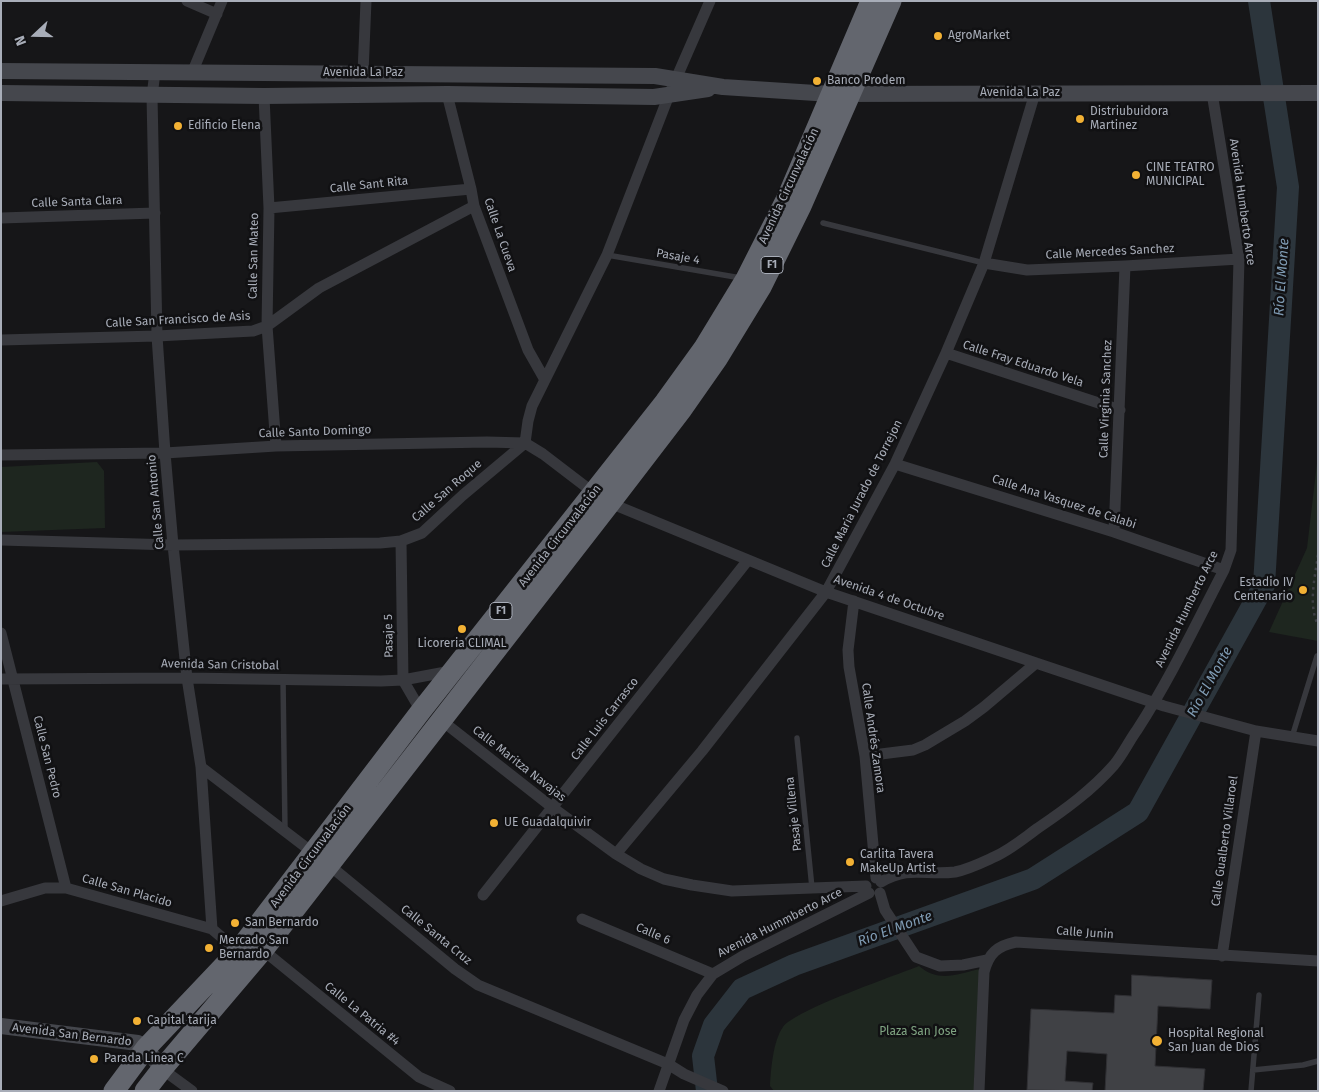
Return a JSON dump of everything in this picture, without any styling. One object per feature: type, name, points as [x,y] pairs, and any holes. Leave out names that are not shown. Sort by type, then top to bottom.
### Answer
[{"type":"highway","name":"Avenida Circunvalación","points":[[145,1091],[262,950],[421,711],[453,670],[682,409],[717,359],[761,287],[801,206],[871,1]]},
{"type":"highway","name":"Avenida Circunvalación","points":[[114,1091],[146,1048],[322,859],[441,720],[602,498],[665,402],[704,348],[746,279],[841,93],[891,1]]},
{"type":"street","points":[[186,1],[217,14]]},
{"type":"street","points":[[192,73],[222,1]]},
{"type":"street","points":[[363,73],[366,1]]},
{"type":"street","points":[[602,498],[543,454],[525,443],[532,406],[606,255],[669,95],[710,1]]},
{"type":"street","name":"Avenida La Paz","points":[[1,71],[655,76],[723,87],[841,93],[1318,93]]},
{"type":"street","name":"Calle San Antonio","points":[[155,72],[152,96],[157,336],[173,545],[187,678],[200,767],[212,929]]},
{"type":"street","name":"Avenida La Paz","points":[[1,93],[152,96],[446,94],[654,97],[723,87]]},
{"type":"street","name":"Calle Maria Jurado de Torrejon","points":[[616,854],[702,751],[826,592],[895,464],[946,353],[984,263],[1035,93]]},
{"type":"street","name":"Avenida Humberto Arce","points":[[875,886],[901,872],[956,872],[973,866],[999,855],[1071,806],[1115,764],[1160,704],[1224,570],[1231,550],[1239,259],[1212,93]]},
{"type":"street","name":"Calle La Cueva","points":[[446,94],[474,206],[528,350],[545,380]]},
{"type":"street","name":"Calle San Mateo","points":[[264,96],[269,208],[267,326],[276,446]]},
{"type":"street","name":"Calle Sant Rita","points":[[269,208],[471,188]]},
{"type":"street","name":"Calle San Francisco de Asis","points":[[1,340],[157,336],[253,331],[267,326],[319,288],[474,206]]},
{"type":"street","name":"Calle Santa Clara","points":[[1,218],[155,212]]},
{"type":"street","name":"Calle Mercedes Sanchez","points":[[984,263],[1027,270],[1239,259]]},
{"type":"street","name":"Calle Virginia Sanchez","points":[[1114,532],[1125,266]]},
{"type":"street","name":"Calle Fray Eduardo Vela","points":[[946,353],[1120,410]]},
{"type":"street","name":"Calle Santo Domingo","points":[[1,455],[165,453],[276,446],[525,443]]},
{"type":"street","name":"Calle San Roque","points":[[1,540],[173,545],[380,543],[401,541],[422,533],[463,495],[525,443]]},
{"type":"street","name":"Calle Ana Vasquez de Calabi","points":[[895,464],[1114,532],[1224,570]]},
{"type":"street","name":"Avenida 4 de Octubre","points":[[602,498],[826,592],[1160,704],[1236,726],[1318,741]]},
{"type":"street","name":"Pasaje 5","points":[[401,541],[403,680]]},
{"type":"street","name":"Calle Luis Carrasco","points":[[484,895],[748,560]]},
{"type":"street","name":"Calle Andrés Zamora","points":[[854,601],[848,650],[849,667],[865,756],[875,886],[885,910],[916,957],[940,966],[963,965],[987,960]]},
{"type":"street","name":"Calle San Pedro","points":[[1,633],[66,888]]},
{"type":"street","points":[[865,756],[913,750],[925,745],[971,716],[1036,662]]},
{"type":"street","points":[[421,711],[403,680],[453,670]]},
{"type":"street","name":"Avenida San Cristobal","points":[[1,679],[403,680]]},
{"type":"street","name":"Calle Maritza Navajas","points":[[441,720],[553,808],[616,854],[664,879],[732,891],[875,886]]},
{"type":"street","name":"Calle Gualberto Villaroel","points":[[1222,956],[1256,730]]},
{"type":"street","name":"Calle Santa Cruz","points":[[200,767],[322,859],[455,970],[478,984],[668,1064],[684,1074],[724,1091]]},
{"type":"street","name":"Avenida Hummberto Arce","points":[[658,1091],[684,1020],[697,995],[713,974],[875,886]]},
{"type":"street","name":"Calle San Placido","points":[[1,901],[45,888],[66,888],[212,929],[238,951]]},
{"type":"street","name":"Calle 6","points":[[582,919],[713,974]]},
{"type":"street","name":"Calle Junin","points":[[987,960],[996,949],[1016,942],[1318,961]]},
{"type":"street","name":"Calle La Patria #4","points":[[262,950],[419,1077],[450,1091]]},
{"type":"street","points":[[979,1091],[984,972],[987,960]]},
{"type":"street","name":"Avenida San Bernardo","points":[[1,1026],[138,1043],[146,1048],[162,1069]]},
{"type":"street","points":[[162,1069],[192,1091]]},
{"type":"lane","points":[[823,223],[984,263]]},
{"type":"lane","name":"Pasaje 4","points":[[606,255],[746,279]]},
{"type":"lane","points":[[1292,737],[1317,656]]},
{"type":"lane","points":[[283,680],[285,831]]},
{"type":"lane","name":"Pasaje Villena","points":[[797,738],[812,888]]},
{"type":"lane","points":[[1251,1091],[1259,995]]},
{"type":"lane","points":[[1253,1070],[1304,1065],[1318,1061]]},
{"type":"path","points":[[1318,555],[1313,604],[1314,615],[1318,625]]},
{"type":"green space","points":[[97,462],[104,471],[105,528],[1,532],[1,467]]},
{"type":"green space","name":"Estadio IV Centenario","points":[[1317,463],[1318,641],[1269,632],[1307,548]]},
{"type":"green space","name":"Plaza San Jose","points":[[919,966],[926,971],[941,976],[956,975],[980,969],[974,1091],[774,1091],[770,1086],[775,1047],[783,1027],[791,1020],[825,1003]]},
{"type":"building","points":[[1132,975],[1212,980],[1210,1009],[1158,1006],[1155,1066],[1205,1069],[1203,1091],[1105,1091],[1107,1054],[1067,1051],[1065,1081],[1093,1083],[1092,1091],[1027,1090],[1031,1009],[1114,1013],[1115,995],[1131,996]]},
{"type":"waterway","name":"Río El Monte","points":[[707,1091],[703,1056],[714,1025],[742,989],[794,965],[1033,879],[1138,812],[1264,585],[1288,187],[1259,1]]},
{"type":"place","name":"AgroMarket","points":[[938,36]]},
{"type":"place","name":"Banco Prodem","points":[[817,81]]},
{"type":"place","name":"Distriubuidora Martinez","points":[[1080,119]]},
{"type":"place","name":"Edificio Elena","points":[[178,126]]},
{"type":"place","name":"CINE TEATRO MUNICIPAL","points":[[1136,175]]},
{"type":"place","name":"Estadio IV Centenario","points":[[1303,590]]},
{"type":"place","name":"Licoreria CLIMAL","points":[[462,629]]},
{"type":"place","name":"UE Guadalquivir","points":[[494,823]]},
{"type":"place","name":"Carlita Tavera MakeUp Artist","points":[[850,862]]},
{"type":"place","name":"San Bernardo","points":[[235,923]]},
{"type":"place","name":"Mercado San Bernardo","points":[[209,948]]},
{"type":"place","name":"Capital tarija","points":[[137,1021]]},
{"type":"place","name":"Hospital Regional San Juan de Dios","points":[[1157,1041]]},
{"type":"place","name":"Parada Linea C","points":[[94,1059]]}]
